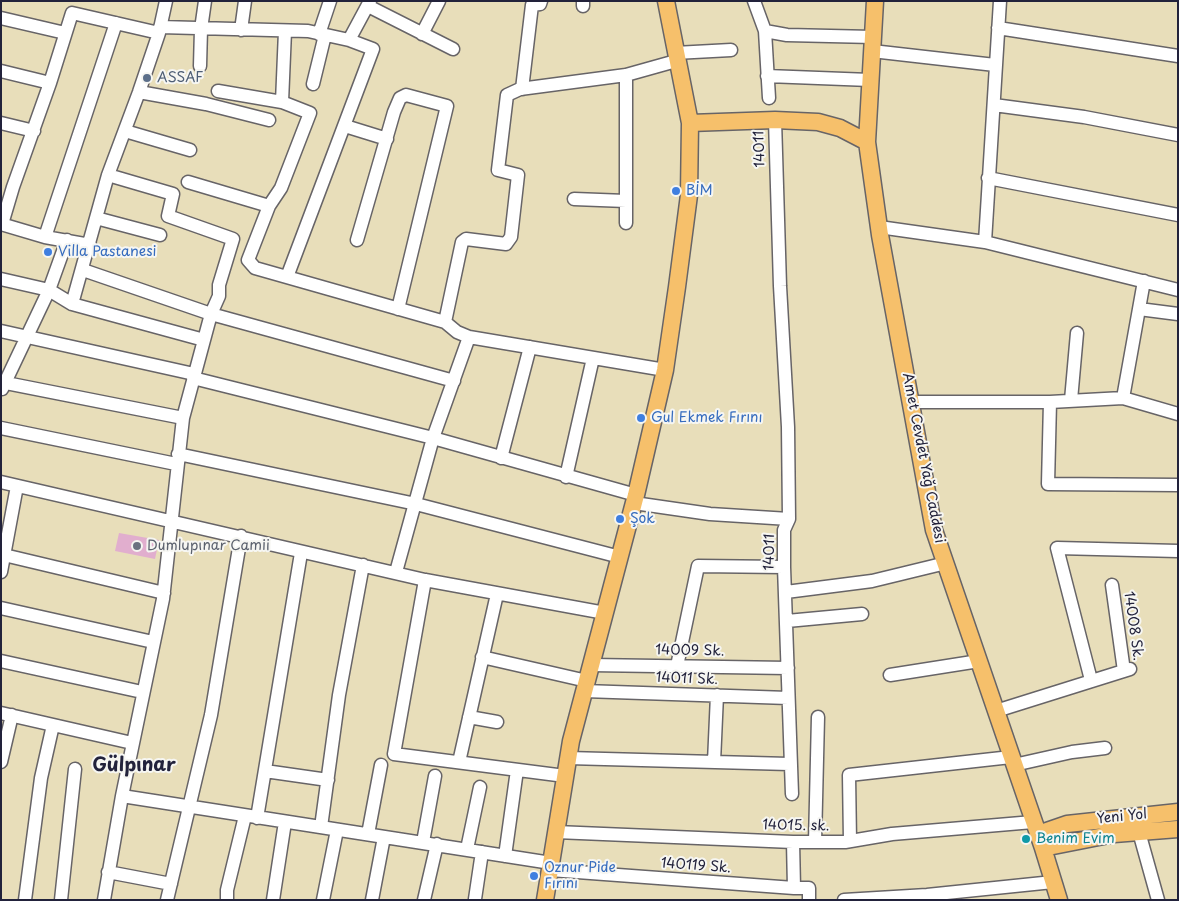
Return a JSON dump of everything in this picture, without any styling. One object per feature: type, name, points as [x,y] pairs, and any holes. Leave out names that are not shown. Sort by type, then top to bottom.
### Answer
[{"type":"main road","points":[[545,900],[568,758],[585,686],[635,499],[665,370],[689,195],[690,123],[675,57],[666,1]]},
{"type":"main road","name":"Amet Cevdet Yağ Caddesi","points":[[875,1],[867,142],[879,227],[934,530],[1059,900]]},
{"type":"main road","points":[[690,123],[774,120],[818,122],[840,128],[867,142]]},
{"type":"main road","name":"Yeni Yol","points":[[1038,835],[1066,824],[1178,812]]},
{"type":"main road","points":[[1038,835],[1114,834],[1178,829]]},
{"type":"street","points":[[72,304],[90,246],[108,175],[139,92],[159,30],[166,1]]},
{"type":"street","points":[[200,66],[201,29],[205,1]]},
{"type":"street","points":[[241,30],[245,1]]},
{"type":"street","points":[[313,84],[330,1]]},
{"type":"street","points":[[422,34],[438,1]]},
{"type":"street","points":[[522,89],[532,5],[540,4],[541,1]]},
{"type":"street","points":[[754,1],[765,31],[769,98]]},
{"type":"street","points":[[985,242],[1000,1]]},
{"type":"street","points":[[349,40],[369,4],[453,49]]},
{"type":"street","points":[[90,246],[45,237],[2,224],[7,185],[34,131],[72,13],[159,30],[285,31],[322,34],[349,40],[373,49],[287,277]]},
{"type":"street","points":[[1,18],[65,33]]},
{"type":"street","points":[[45,237],[116,23]]},
{"type":"street","points":[[998,28],[1178,56]]},
{"type":"street","points":[[282,102],[285,31]]},
{"type":"street","points":[[765,31],[872,44],[995,65]]},
{"type":"street","points":[[445,322],[462,242],[466,239],[506,244],[511,237],[518,175],[498,170],[507,95],[513,90],[626,75],[675,57],[731,50]]},
{"type":"street","points":[[1,71],[50,83]]},
{"type":"street","points":[[626,75],[626,223]]},
{"type":"street","points":[[767,76],[870,80]]},
{"type":"street","points":[[139,92],[206,104],[269,120]]},
{"type":"street","points":[[218,92],[282,102],[310,113],[281,188],[269,206],[248,260],[255,268],[445,322],[456,332],[469,338],[665,370]]},
{"type":"street","points":[[357,240],[394,112],[400,98],[406,96],[447,106],[398,308]]},
{"type":"street","points":[[994,105],[1084,117],[1178,135]]},
{"type":"street","name":"14011","points":[[774,120],[780,286],[788,427],[789,519],[784,530],[784,567],[787,621],[789,764],[792,794]]},
{"type":"street","points":[[1,123],[34,131]]},
{"type":"street","points":[[345,126],[387,138]]},
{"type":"street","points":[[125,131],[190,150]]},
{"type":"street","points":[[104,900],[132,743],[164,593],[177,459],[183,418],[211,314],[219,296],[219,284],[233,239],[168,216],[173,194],[108,175]]},
{"type":"street","points":[[988,178],[1178,214]]},
{"type":"street","points":[[188,182],[269,206]]},
{"type":"street","points":[[574,199],[626,201]]},
{"type":"street","points":[[96,218],[160,234]]},
{"type":"street","points":[[879,227],[985,242],[1178,290]]},
{"type":"street","points":[[67,240],[49,290],[2,385],[183,418]]},
{"type":"street","points":[[83,270],[211,314],[454,381]]},
{"type":"street","points":[[1,278],[49,290],[72,304],[204,340]]},
{"type":"street","points":[[1123,398],[1144,281]]},
{"type":"street","points":[[1139,309],[1178,314]]},
{"type":"street","points":[[1,331],[194,376],[433,438],[635,499],[710,514],[789,519]]},
{"type":"street","points":[[1071,400],[1077,333]]},
{"type":"street","points":[[396,572],[433,438],[469,338]]},
{"type":"street","points":[[501,458],[530,347]]},
{"type":"street","points":[[566,477],[593,358]]},
{"type":"street","points":[[911,402],[1050,402],[1123,398],[1178,414]]},
{"type":"street","points":[[1050,402],[1048,484],[1178,484]]},
{"type":"street","points":[[1,428],[416,504],[620,557]]},
{"type":"street","points":[[1,482],[425,580],[605,613]]},
{"type":"street","points":[[1,572],[17,486]]},
{"type":"street","points":[[167,900],[211,715],[240,536]]},
{"type":"street","points":[[996,711],[1091,680],[1057,548],[1178,551]]},
{"type":"street","points":[[227,900],[227,890],[265,771],[302,553]]},
{"type":"street","points":[[4,555],[164,593]]},
{"type":"street","points":[[786,592],[872,581],[946,563]]},
{"type":"street","points":[[321,827],[339,696],[363,566]]},
{"type":"street","points":[[676,666],[698,566],[784,567]]},
{"type":"street","points":[[425,580],[394,754],[565,776]]},
{"type":"street","name":"14008 Sk.","points":[[1091,680],[1127,670],[1112,585]]},
{"type":"street","points":[[459,762],[496,594]]},
{"type":"street","points":[[1,608],[154,642]]},
{"type":"street","points":[[787,621],[862,614]]},
{"type":"street","name":"14011 Sk.","points":[[482,658],[585,686],[717,696],[788,698]]},
{"type":"street","points":[[1,661],[142,692]]},
{"type":"street","points":[[890,675],[979,661]]},
{"type":"street","name":"14009 Sk.","points":[[591,665],[788,668]]},
{"type":"street","points":[[714,762],[717,696]]},
{"type":"street","points":[[1,762],[6,714],[132,743]]},
{"type":"street","points":[[469,717],[497,722]]},
{"type":"street","points":[[815,842],[818,717]]},
{"type":"street","points":[[25,900],[42,778],[53,725]]},
{"type":"street","points":[[850,841],[849,775],[1013,761],[1105,748]]},
{"type":"street","points":[[568,758],[789,764]]},
{"type":"street","points":[[368,834],[382,766]]},
{"type":"street","points":[[61,900],[76,769]]},
{"type":"street","points":[[505,856],[517,770]]},
{"type":"street","points":[[265,771],[328,780]]},
{"type":"street","points":[[423,842],[435,776]]},
{"type":"street","points":[[467,849],[480,787]]},
{"type":"street","name":"140119 Sk.","points":[[122,796],[188,808],[437,844],[505,856],[550,867],[794,888]]},
{"type":"street","points":[[273,900],[286,822]]},
{"type":"street","points":[[323,900],[337,830]]},
{"type":"street","name":"14015. sk.","points":[[556,832],[793,842],[850,841],[892,834],[1038,835]]},
{"type":"street","points":[[1138,832],[1158,900]]},
{"type":"street","points":[[372,900],[384,837]]},
{"type":"street","points":[[793,842],[794,888],[809,888],[809,900]]},
{"type":"street","points":[[424,900],[437,844]]},
{"type":"street","points":[[475,898],[482,852]]},
{"type":"street","points":[[108,872],[171,884]]},
{"type":"street","points":[[844,900],[927,895],[1053,882]]},
{"type":"building","name":"Dumlupınar Camii","points":[[119,533],[159,540],[155,559],[115,551]]},
{"type":"place","name":"ASSAF","points":[[147,78]]},
{"type":"place","name":"BİM","points":[[676,191]]},
{"type":"place","name":"Villa Pastanesi","points":[[48,252]]},
{"type":"place","name":"Gul Ekmek Fırını","points":[[641,418]]},
{"type":"place","name":"Şok","points":[[620,519]]},
{"type":"place","name":"Dumlupınar Camii","points":[[137,546]]},
{"type":"place","name":"Benim Evim","points":[[1026,839]]},
{"type":"place","name":"Oznur Pide Fırını","points":[[534,876]]},
{"type":"district","name":"Gülpınar","points":[[134,766]]}]
